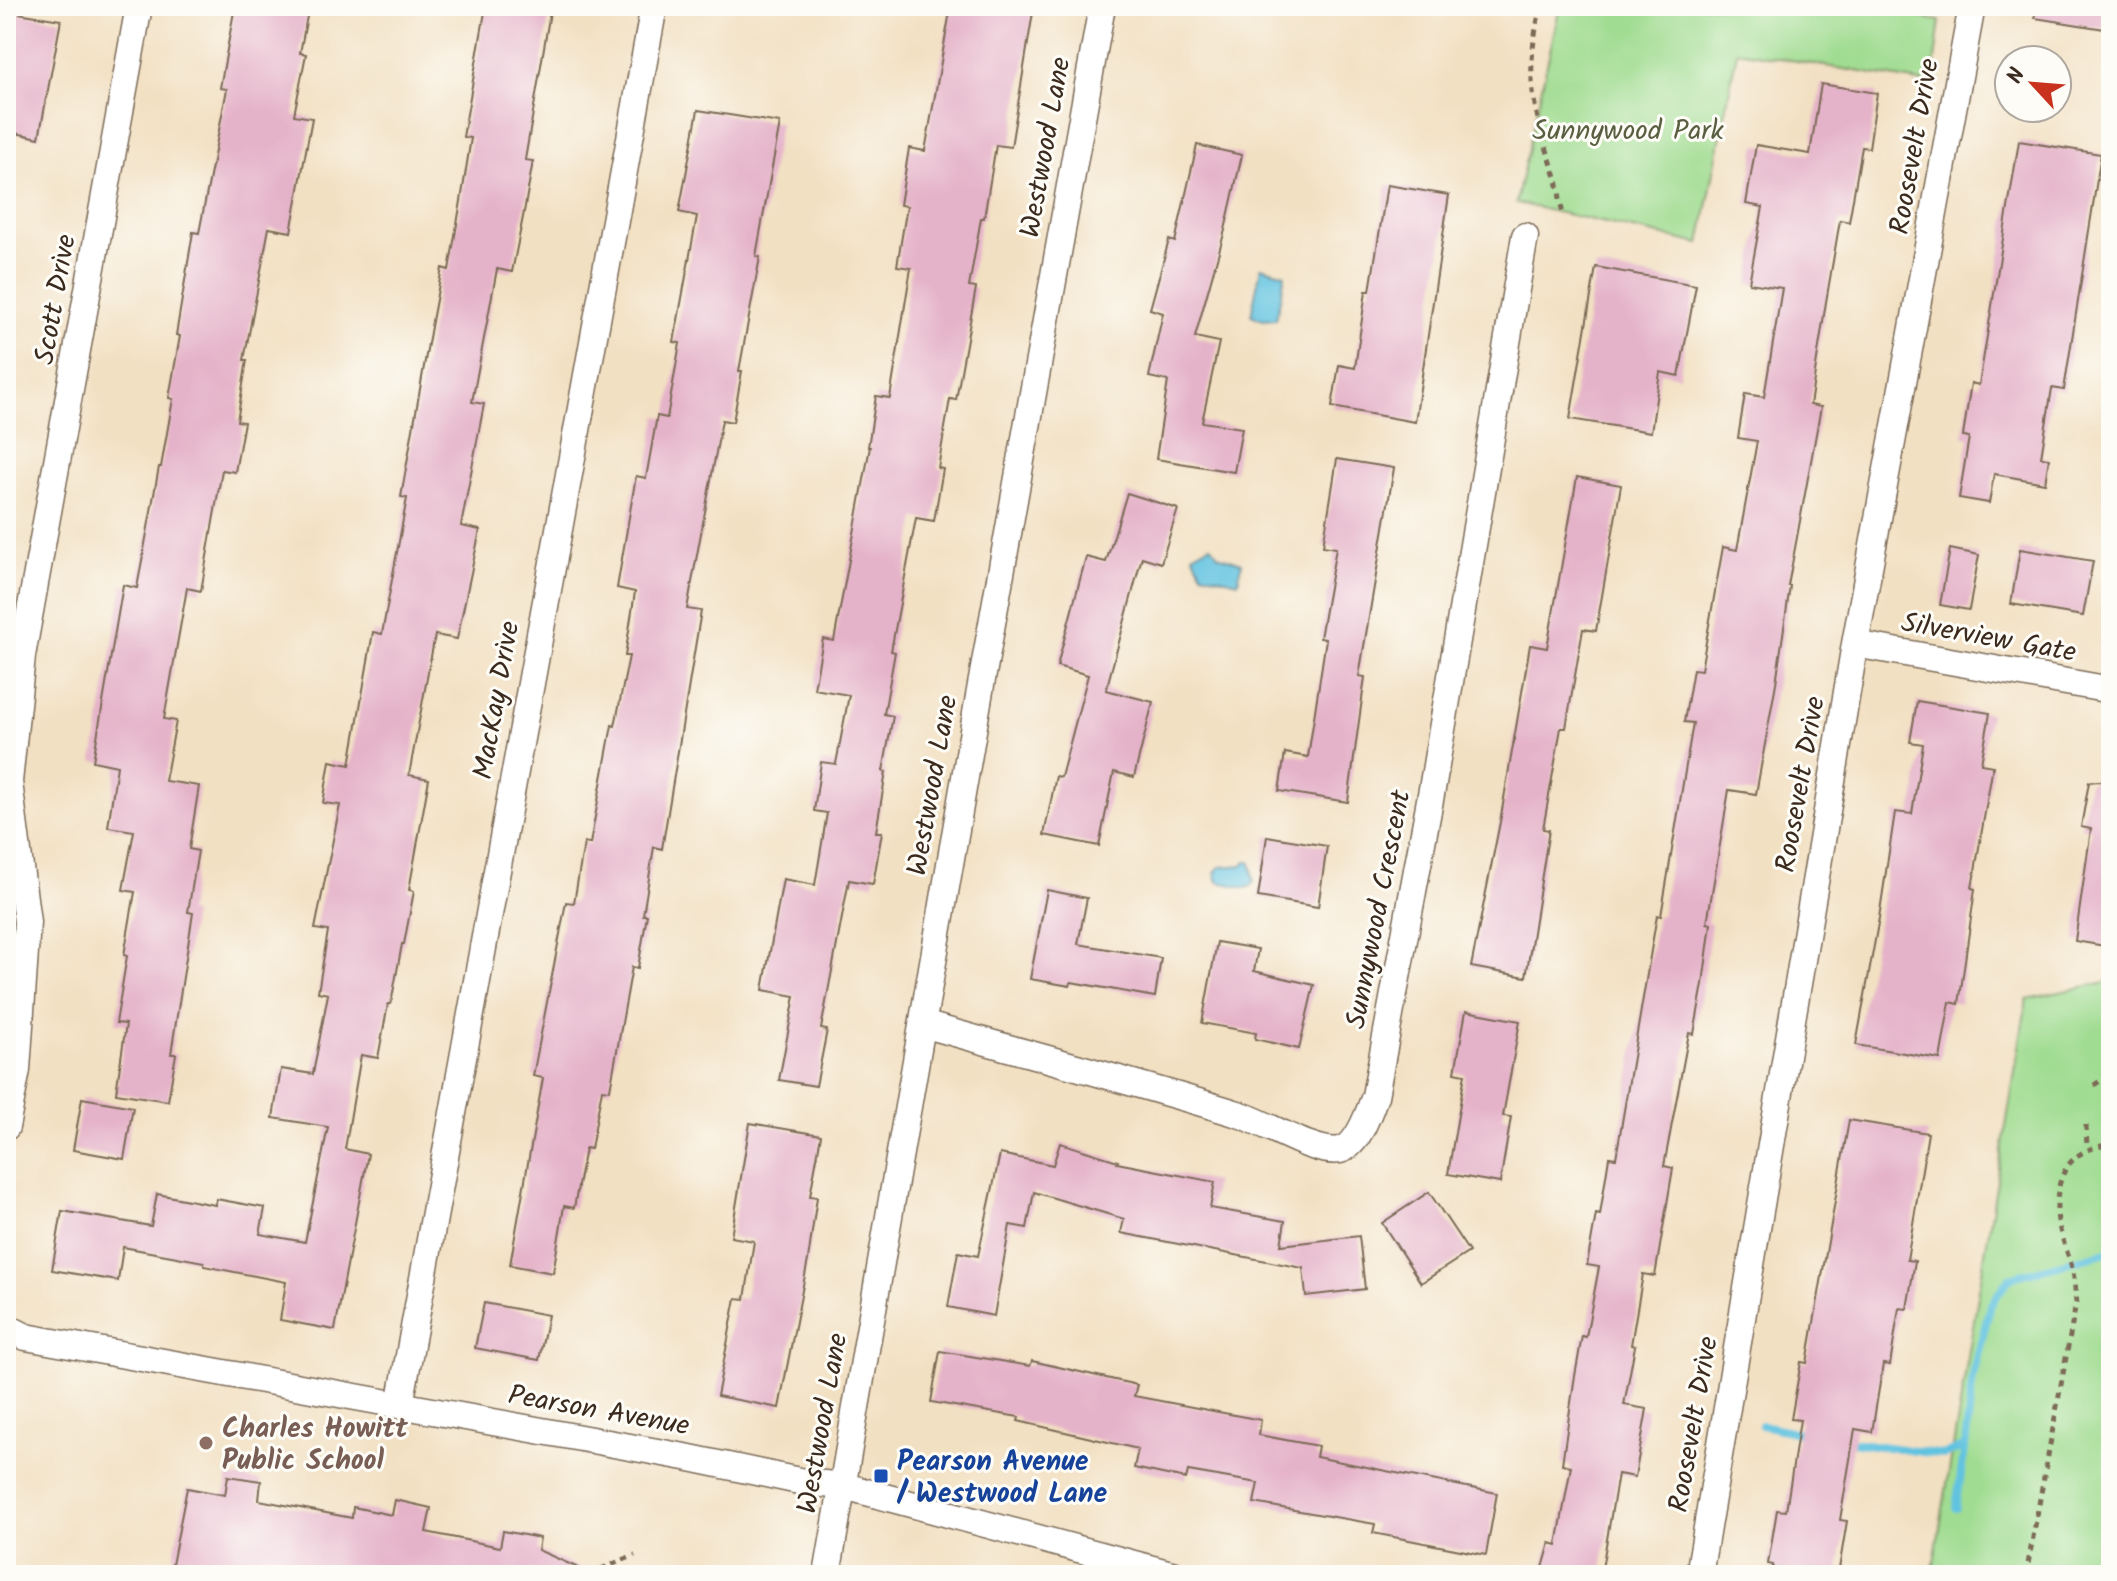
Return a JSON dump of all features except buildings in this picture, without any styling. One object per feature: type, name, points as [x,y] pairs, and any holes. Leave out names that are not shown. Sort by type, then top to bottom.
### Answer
[{"type":"street","name":"Scott Drive","points":[[6,1127],[17,1070],[27,922],[9,782],[22,656],[139,6]]},
{"type":"street","name":"MacKay Drive","points":[[400,1405],[654,6]]},
{"type":"street","name":"Westwood Lane","points":[[827,1575],[1102,6]]},
{"type":"street","name":"Roosevelt Drive","points":[[1699,1575],[1855,644],[1972,6]]},
{"type":"street","name":"Sunnywood Crescent","points":[[923,1024],[1242,1115],[1316,1149],[1348,1147],[1365,1124],[1375,1096],[1432,789],[1525,236]]},
{"type":"street","name":"Silverview Gate","points":[[1855,644],[2111,690]]},
{"type":"street","name":"Pearson Avenue","points":[[6,1327],[26,1337],[669,1454],[804,1482],[844,1486],[1175,1575]]},
{"type":"path","points":[[1541,6],[1531,52],[1532,90],[1540,132],[1558,181],[1558,200],[1563,213]]},
{"type":"path","points":[[2094,1085],[2111,1074]]},
{"type":"path","points":[[2086,1125],[2087,1148]]},
{"type":"path","points":[[2026,1575],[2076,1303],[2073,1272],[2060,1229],[2057,1205],[2073,1156],[2087,1148],[2111,1145]]},
{"type":"path","points":[[601,1569],[635,1555]]},
{"type":"green space","name":"Sunnywood Park","points":[[1560,6],[1860,6],[1940,21],[1932,84],[1737,51],[1700,244],[1516,203]]},
{"type":"green space","points":[[2111,981],[2111,1575],[1932,1575],[2027,999]]},
{"type":"water","points":[[1261,267],[1285,274],[1276,319],[1263,320],[1251,315]]},
{"type":"water","points":[[1211,545],[1218,555],[1242,563],[1238,582],[1202,573],[1193,555]]},
{"type":"water","points":[[1246,861],[1251,863],[1254,881],[1251,886],[1246,888],[1218,882],[1215,872],[1220,867],[1244,865]]},
{"type":"waterway","points":[[1845,1441],[1944,1455],[1965,1446],[1973,1376],[1990,1306],[2009,1278],[2111,1251]]},
{"type":"waterway","points":[[1762,1425],[1808,1435]]},
{"type":"waterway","points":[[1956,1508],[1965,1446]]},
{"type":"place","name":"Charles Howitt Public School","points":[[206,1443]]},
{"type":"place","name":"Pearson Avenue / Westwood Lane","points":[[881,1476]]}]
